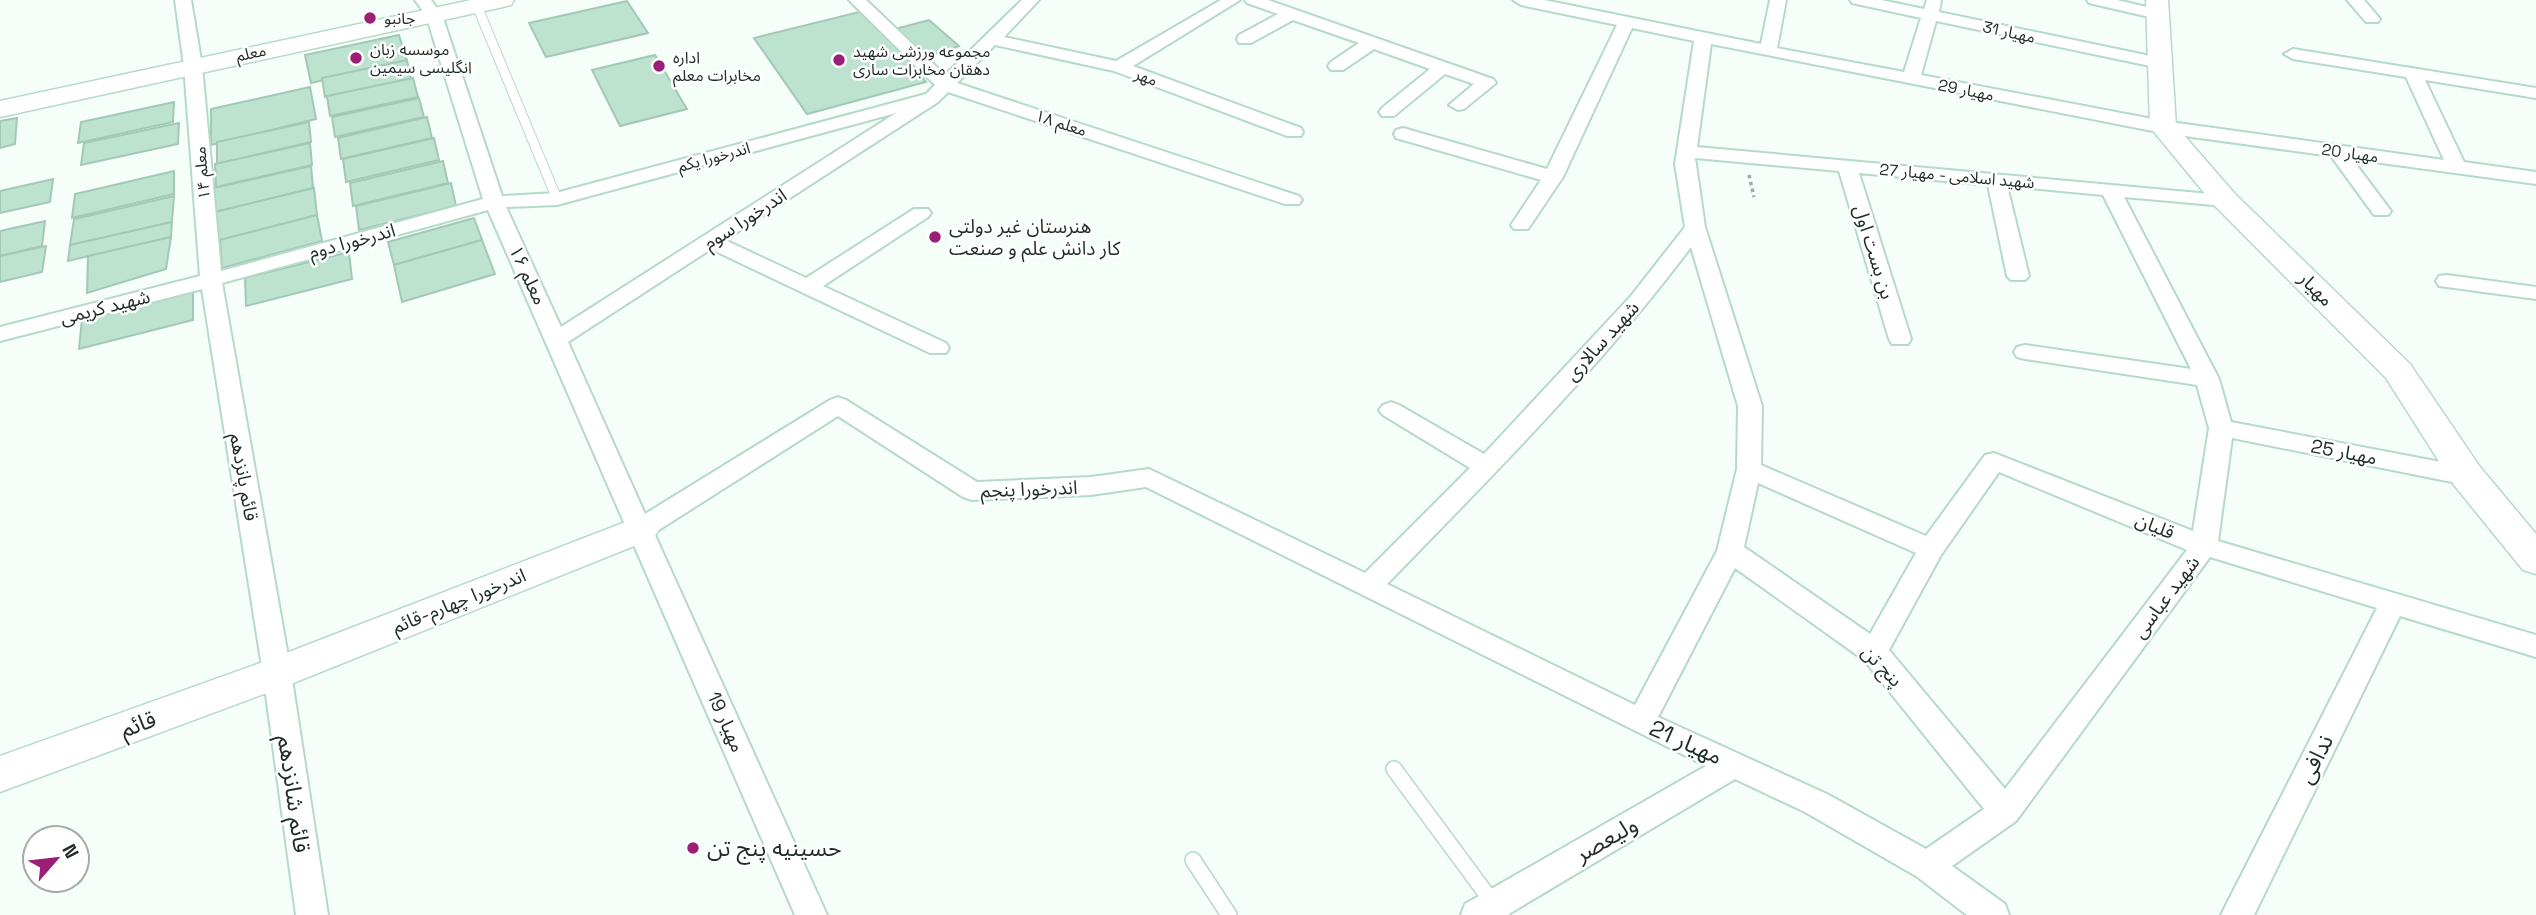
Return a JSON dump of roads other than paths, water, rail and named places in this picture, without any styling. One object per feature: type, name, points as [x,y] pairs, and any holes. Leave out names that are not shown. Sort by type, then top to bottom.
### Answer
[{"type":"street","name":"معلم ۱۴","points":[[183,0],[193,66],[211,280]]},
{"type":"street","name":"معلم","points":[[0,109],[193,66],[428,7],[477,6],[503,0]]},
{"type":"street","name":"معلم ۱۸","points":[[857,0],[939,91],[1292,200]]},
{"type":"street","name":"اندرخورا سوم","points":[[557,339],[939,91],[1031,0]]},
{"type":"street","points":[[1119,67],[1232,0]]},
{"type":"street","points":[[1253,0],[1487,83],[1458,105]]},
{"type":"street","name":"مهیار 29","points":[[1521,0],[2163,127]]},
{"type":"street","points":[[1768,51],[1778,0]]},
{"type":"street","name":"مهیار 31","points":[[1858,0],[1932,8],[2160,63]]},
{"type":"street","points":[[2095,0],[2157,7],[2163,127]]},
{"type":"street","points":[[2355,0],[2372,19]]},
{"type":"street","name":"معلم ۱۶","points":[[428,7],[494,202],[641,529]]},
{"type":"street","points":[[1911,79],[1932,8]]},
{"type":"street","points":[[1245,39],[1291,14]]},
{"type":"street","points":[[1521,225],[1553,177],[1627,22]]},
{"type":"street","points":[[1641,722],[1730,551],[1749,469],[1750,405],[1695,227],[1685,164],[1689,152],[1703,38]]},
{"type":"street","name":"مهر","points":[[992,39],[1119,67],[1294,132]]},
{"type":"street","points":[[1337,66],[1372,42]]},
{"type":"street","points":[[2293,54],[2536,93]]},
{"type":"street","points":[[1388,112],[1443,67]]},
{"type":"street","points":[[2413,74],[2457,167]]},
{"type":"street","name":"اندرخورا یکم","points":[[494,202],[557,199],[939,91]]},
{"type":"street","name":"مهیار 20","points":[[2163,127],[2536,178]]},
{"type":"street","name":"مهیار","points":[[2163,127],[2225,200],[2398,371],[2467,477],[2536,559]]},
{"type":"street","points":[[1403,134],[1553,177]]},
{"type":"street","points":[[2337,151],[2381,211]]},
{"type":"street","name":"شهید اسلامی - مهیار 27","points":[[1689,152],[2225,200]]},
{"type":"street","name":"بن بست اول","points":[[1847,166],[1900,339]]},
{"type":"street","points":[[1996,179],[2018,276]]},
{"type":"street","name":"شهید عباسی","points":[[1927,866],[2006,812],[2204,546],[2221,428],[2207,379],[2110,189]]},
{"type":"street","name":"اندرخورا دوم","points":[[211,280],[494,202]]},
{"type":"street","points":[[807,287],[921,213]]},
{"type":"street","name":"شهید سالاری","points":[[1368,587],[1486,467],[1639,301],[1695,227]]},
{"type":"street","points":[[710,241],[938,348]]},
{"type":"street","name":"شهید کریمی","points":[[0,334],[211,280]]},
{"type":"street","name":"قائم پانزدهم","points":[[211,280],[277,673]]},
{"type":"street","points":[[2446,281],[2536,293]]},
{"type":"street","points":[[2025,352],[2207,379]]},
{"type":"street","name":"اندرخورا پنجم","points":[[641,529],[838,405],[972,491],[1091,486],[1149,478],[1368,587]]},
{"type":"street","points":[[1391,410],[1486,467]]},
{"type":"street","name":"مهیار 25","points":[[2221,428],[2467,477]]},
{"type":"street","name":"قلیان","points":[[1874,652],[1931,549],[1994,461],[2204,546],[2536,646]]},
{"type":"street","points":[[1749,469],[1931,549]]},
{"type":"street","name":"اندرخورا چهارم-قائم","points":[[277,673],[641,529]]},
{"type":"street","name":"مهیار 19","points":[[641,529],[811,915]]},
{"type":"street","name":"پنج تن","points":[[1730,551],[1874,652],[2006,812]]},
{"type":"street","name":"مهیار 21","points":[[1368,587],[1641,722],[1816,803],[1927,866],[1993,915]]},
{"type":"street","name":"ندافی","points":[[2237,915],[2393,603]]},
{"type":"street","name":"قائم","points":[[0,774],[277,673]]},
{"type":"street","name":"قائم شانزدهم","points":[[277,673],[312,915]]},
{"type":"street","name":"ولیعصر","points":[[1491,912],[1735,764]]},
{"type":"lane","points":[[477,6],[557,199]]},
{"type":"lane","points":[[1394,769],[1491,912]]},
{"type":"lane","points":[[1193,860],[1228,915]]},
{"type":"place","name":"جانبو","points":[[370,18]]},
{"type":"place","name":"موسسه زبان انگلیسی سیمین","points":[[356,58]]},
{"type":"place","name":"مجموعه ورزشی شهید دهقان مخابرات ساری","points":[[839,60]]},
{"type":"place","name":"اداره مخابرات معلم","points":[[659,66]]},
{"type":"place","name":"هنرستان غیر دولتی کار دانش علم و صنعت","points":[[935,237]]},
{"type":"place","name":"حسینیه پنج تن","points":[[693,848]]}]
